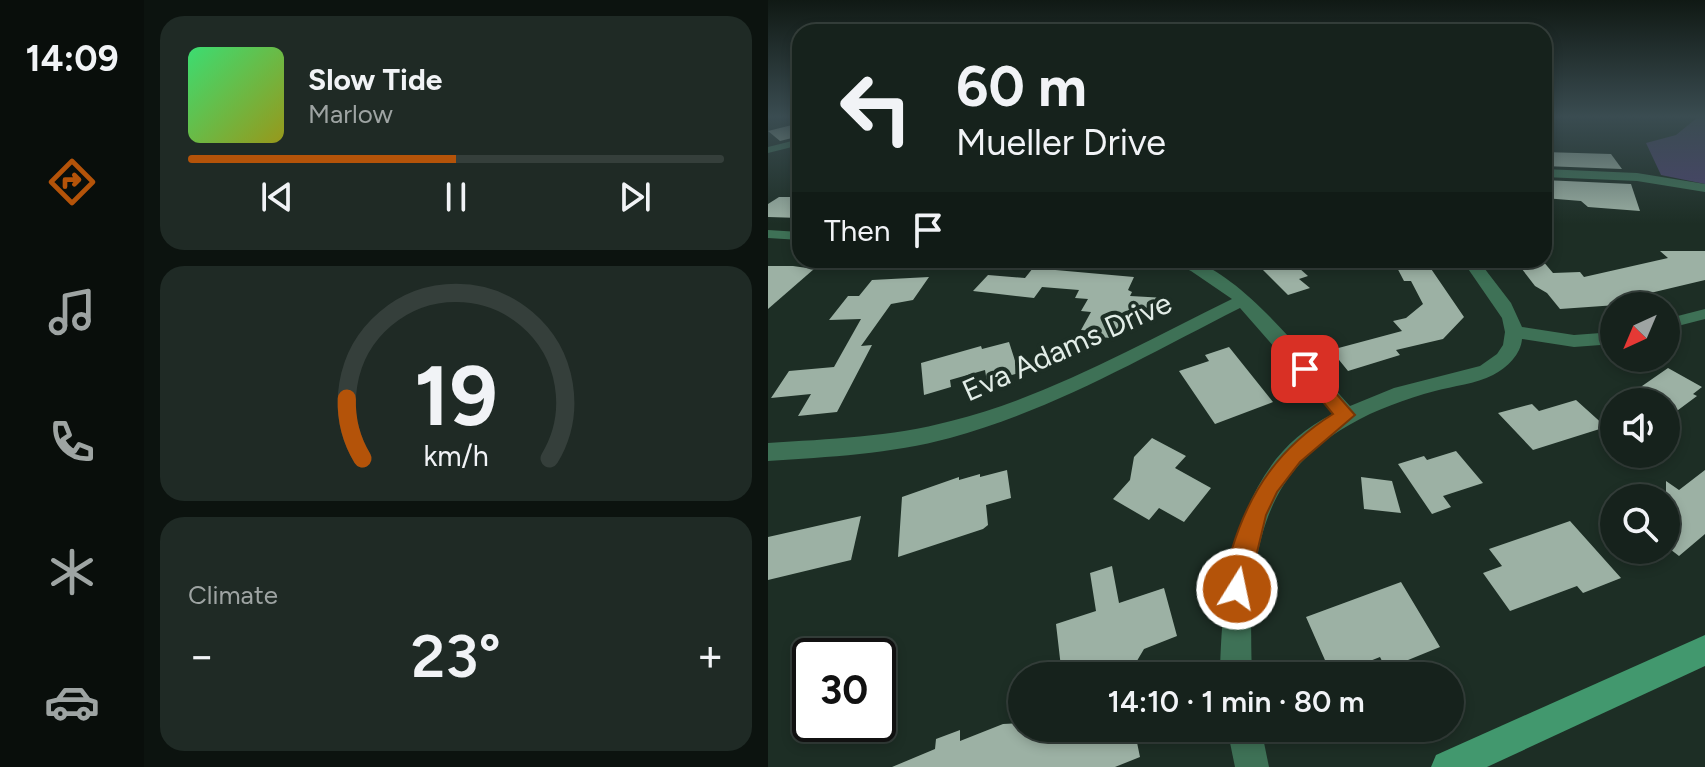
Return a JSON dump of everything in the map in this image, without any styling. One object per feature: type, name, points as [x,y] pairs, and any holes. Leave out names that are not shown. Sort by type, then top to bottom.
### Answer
[{"type":"street","points":[[1552,173],[1637,177],[1705,188]]},
{"type":"street","points":[[768,234],[792,236]]},
{"type":"street","points":[[1193,268],[1217,279],[1243,300],[1346,415]]},
{"type":"street","points":[[1236,662],[1234,617],[1239,575],[1254,514],[1269,486],[1292,456],[1318,433],[1346,415],[1385,399],[1486,371],[1501,363],[1512,351],[1516,332],[1512,319],[1476,268]]},
{"type":"street","name":"Eva Adams Drive","points":[[768,452],[899,441],[994,417],[1037,400],[1243,300]]},
{"type":"street","points":[[1680,320],[1705,314]]},
{"type":"street","points":[[1516,332],[1574,341],[1600,339]]},
{"type":"street","points":[[1448,767],[1705,650]]},
{"type":"street","points":[[1247,742],[1252,767]]},
{"type":"shaded area","points":[[1651,153],[1705,153],[1705,184],[1661,175]]},
{"type":"building","points":[[1552,153],[1611,154],[1622,169],[1552,166]]},
{"type":"building","points":[[1552,180],[1631,184],[1640,211],[1588,207],[1581,201],[1552,199]]},
{"type":"building","points":[[779,197],[792,197],[792,218],[768,217],[768,204]]},
{"type":"building","points":[[1660,251],[1705,251],[1705,280],[1654,292],[1600,292],[1600,306],[1560,309],[1521,268],[1549,268],[1553,273],[1580,272],[1584,277],[1668,258]]},
{"type":"building","points":[[768,266],[814,269],[768,309]]},
{"type":"building","points":[[1033,268],[1134,277],[1128,290],[1132,292],[1130,296],[1166,298],[1160,315],[1134,313],[1126,333],[1113,332],[1110,338],[1092,336],[1094,331],[1081,330],[1091,312],[1081,311],[1088,299],[1075,298],[1079,290],[1042,287],[1034,298],[973,291],[988,275],[1025,278]]},
{"type":"building","points":[[1261,268],[1299,268],[1308,276],[1299,279],[1310,288],[1288,295]]},
{"type":"building","points":[[1397,268],[1430,268],[1464,317],[1443,339],[1396,350],[1400,355],[1348,371],[1331,350],[1402,331],[1393,321],[1406,318],[1423,304],[1411,281],[1404,281]]},
{"type":"building","points":[[929,277],[913,300],[891,304],[861,346],[872,345],[837,412],[798,416],[811,394],[771,398],[789,371],[834,367],[861,319],[829,320],[848,296],[859,296],[872,280]]},
{"type":"building","points":[[1009,342],[1019,373],[987,382],[985,370],[950,380],[951,387],[924,395],[921,363],[981,346],[982,349]]},
{"type":"building","points":[[1229,347],[1273,402],[1215,424],[1179,371],[1209,361],[1205,355]]},
{"type":"building","points":[[1662,372],[1675,372],[1702,387],[1693,394],[1697,396],[1680,409],[1680,388],[1639,388]]},
{"type":"building","points":[[1576,400],[1600,422],[1600,429],[1533,450],[1498,413],[1532,404],[1539,411]]},
{"type":"building","points":[[1152,438],[1186,456],[1175,468],[1211,488],[1184,522],[1159,508],[1149,520],[1113,499],[1130,480],[1134,457]]},
{"type":"building","points":[[1456,451],[1483,483],[1443,496],[1451,507],[1432,514],[1398,464],[1424,456],[1427,460]]},
{"type":"building","points":[[1007,470],[1011,498],[986,505],[988,525],[983,529],[898,557],[902,497],[959,477],[959,480],[980,474],[980,477]]},
{"type":"building","points":[[1705,470],[1705,534],[1680,555],[1680,489]]},
{"type":"building","points":[[1361,477],[1392,481],[1401,513],[1364,509]]},
{"type":"building","points":[[861,516],[851,560],[768,580],[768,537]]},
{"type":"building","points":[[1570,521],[1600,555],[1600,564],[1608,564],[1621,578],[1583,593],[1577,586],[1510,611],[1483,573],[1502,566],[1489,549]]},
{"type":"building","points":[[1112,566],[1119,603],[1164,588],[1177,636],[1144,649],[1136,662],[1060,662],[1056,624],[1096,611],[1090,573]]},
{"type":"building","points":[[1401,582],[1440,647],[1403,662],[1382,662],[1380,657],[1367,662],[1326,662],[1306,617]]},
{"type":"building","points":[[1008,724],[1008,742],[1137,742],[1140,757],[1115,767],[892,767],[935,749],[936,739],[960,730],[960,741]]},
{"type":"route","points":[[1237,589],[1254,514],[1269,486],[1292,456],[1318,433],[1346,415],[1305,369]]}]
